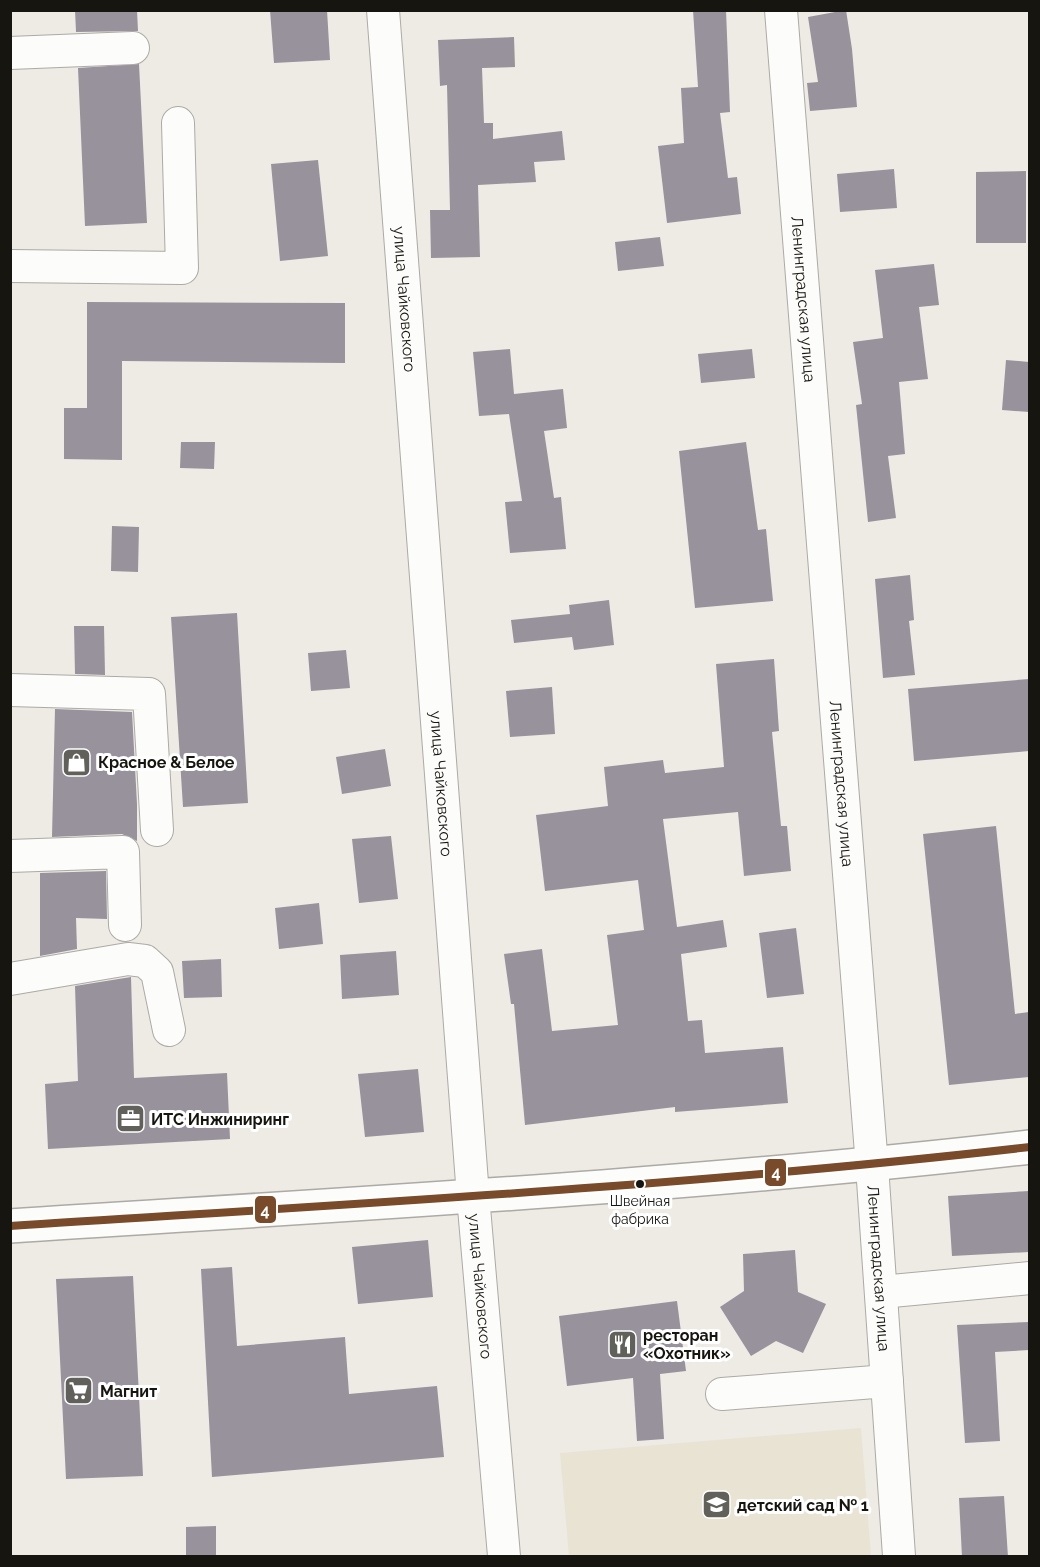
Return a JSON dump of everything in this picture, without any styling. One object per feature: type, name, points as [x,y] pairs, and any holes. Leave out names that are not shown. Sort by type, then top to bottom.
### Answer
[{"type":"main road","points":[[10,1226],[473,1196],[872,1166],[1029,1147]]},
{"type":"street","name":"улица Чайковского","points":[[383,10],[473,1196],[504,1557]]},
{"type":"street","name":"Ленинградская улица","points":[[781,10],[872,1166],[899,1557]]},
{"type":"street","points":[[10,52],[133,48]]},
{"type":"street","points":[[10,266],[182,268],[178,123]]},
{"type":"street","points":[[10,690],[149,694],[157,830]]},
{"type":"street","points":[[10,856],[123,852],[125,925]]},
{"type":"street","points":[[10,980],[128,959],[145,961],[157,972],[169,1030]]},
{"type":"street","points":[[881,1292],[1029,1278]]},
{"type":"street","points":[[722,1394],[887,1382]]},
{"type":"shaded area","name":"детский сад № 1","points":[[861,1428],[871,1556],[569,1556],[560,1453]]},
{"type":"building","points":[[75,10],[137,10],[138,31],[76,32]]},
{"type":"building","points":[[270,10],[327,10],[330,60],[274,63]]},
{"type":"building","points":[[693,10],[726,10],[730,112],[720,113],[728,178],[737,177],[741,214],[667,223],[658,146],[684,143],[681,88],[698,87]]},
{"type":"building","points":[[846,10],[857,107],[810,111],[807,83],[818,82],[808,17]]},
{"type":"building","points":[[514,37],[515,67],[482,68],[484,123],[493,123],[493,139],[562,131],[565,160],[534,162],[536,182],[478,185],[480,257],[431,258],[430,210],[450,210],[447,85],[440,86],[438,40]]},
{"type":"building","points":[[139,64],[147,223],[85,226],[78,68]]},
{"type":"building","points":[[318,160],[328,256],[280,261],[271,164]]},
{"type":"building","points":[[894,169],[897,208],[840,212],[837,174]]},
{"type":"building","points":[[1026,171],[1026,243],[976,243],[976,172]]},
{"type":"building","points":[[660,237],[664,266],[618,271],[615,242]]},
{"type":"building","points":[[934,264],[939,305],[919,307],[928,379],[899,382],[905,454],[888,456],[896,518],[868,522],[856,405],[862,404],[853,342],[883,338],[875,270]]},
{"type":"building","points":[[87,302],[345,303],[345,363],[122,361],[122,460],[64,459],[64,408],[87,408]]},
{"type":"building","points":[[510,349],[514,394],[563,389],[567,428],[544,431],[554,498],[561,497],[566,549],[510,553],[505,502],[522,501],[509,414],[479,416],[473,352]]},
{"type":"building","points":[[752,349],[755,378],[701,383],[698,354]]},
{"type":"building","points":[[1006,360],[1029,362],[1029,412],[1002,410]]},
{"type":"building","points":[[181,442],[215,442],[214,469],[180,468]]},
{"type":"building","points":[[746,442],[758,530],[766,529],[773,601],[695,608],[679,451]]},
{"type":"building","points":[[112,526],[139,527],[138,572],[111,571]]},
{"type":"building","points":[[910,575],[914,620],[909,621],[915,675],[883,678],[875,579]]},
{"type":"building","points":[[609,600],[614,645],[574,650],[572,637],[514,643],[511,620],[570,614],[569,605]]},
{"type":"building","points":[[237,613],[248,803],[183,807],[171,617]]},
{"type":"building","points":[[74,626],[104,626],[105,675],[75,674]]},
{"type":"building","points":[[346,650],[350,688],[311,691],[308,653]]},
{"type":"building","points":[[774,659],[779,731],[772,732],[781,826],[787,826],[791,871],[744,876],[738,812],[663,819],[677,927],[723,920],[727,947],[681,954],[688,1021],[702,1020],[705,1053],[783,1047],[788,1103],[675,1112],[675,1107],[525,1125],[514,1004],[511,1004],[504,954],[542,949],[552,1031],[618,1025],[607,935],[644,930],[638,880],[545,891],[536,815],[608,806],[604,767],[663,760],[665,773],[724,767],[716,664]]},
{"type":"building","points":[[1029,679],[1029,751],[914,761],[908,689]]},
{"type":"building","points":[[552,687],[555,734],[510,737],[506,691]]},
{"type":"building","points":[[55,709],[132,712],[137,841],[122,834],[52,837]]},
{"type":"building","points":[[385,749],[391,786],[342,794],[336,757]]},
{"type":"building","points":[[996,826],[1015,1014],[1029,1012],[1029,1077],[949,1085],[923,834]]},
{"type":"building","points":[[391,836],[398,899],[359,903],[352,839]]},
{"type":"building","points":[[106,871],[107,919],[76,918],[77,949],[40,956],[40,873]]},
{"type":"building","points":[[319,903],[323,944],[279,949],[275,908]]},
{"type":"building","points":[[796,928],[804,994],[767,998],[759,933]]},
{"type":"building","points":[[396,951],[399,995],[342,999],[340,955]]},
{"type":"building","points":[[221,959],[222,997],[184,998],[182,961]]},
{"type":"building","points":[[131,977],[134,1078],[227,1073],[230,1139],[48,1149],[45,1084],[78,1081],[75,986]]},
{"type":"building","points":[[418,1069],[424,1132],[365,1137],[358,1074]]},
{"type":"building","points":[[1029,1191],[1029,1252],[952,1256],[948,1196]]},
{"type":"building","points":[[428,1240],[433,1297],[358,1304],[352,1247]]},
{"type":"building","points":[[795,1250],[798,1292],[826,1304],[803,1353],[776,1341],[751,1356],[720,1307],[744,1291],[743,1254]]},
{"type":"building","points":[[232,1267],[237,1346],[345,1337],[349,1394],[437,1386],[444,1457],[212,1477],[201,1269]]},
{"type":"building","points":[[133,1276],[143,1476],[66,1479],[56,1279]]},
{"type":"building","points":[[677,1301],[686,1371],[660,1374],[664,1439],[637,1441],[633,1378],[567,1386],[559,1316]]},
{"type":"building","points":[[1029,1322],[1029,1350],[995,1352],[1000,1441],[965,1443],[957,1325]]},
{"type":"building","points":[[1004,1496],[1008,1557],[962,1557],[959,1498]]},
{"type":"building","points":[[216,1526],[216,1557],[186,1557],[186,1527]]},
{"type":"transit line","name":"4","points":[[10,1226],[393,1202],[648,1183],[903,1161],[1030,1147]]},
{"type":"place","name":"Красное & Белое","points":[[77,762]]},
{"type":"place","name":"ИТС Инжиниринг","points":[[130,1119]]},
{"type":"place","name":"Швейная фабрика","points":[[640,1184]]},
{"type":"place","name":"ресторан «Охотник»","points":[[622,1344]]},
{"type":"place","name":"Магнит","points":[[79,1391]]},
{"type":"place","name":"детский сад № 1","points":[[716,1505]]}]
